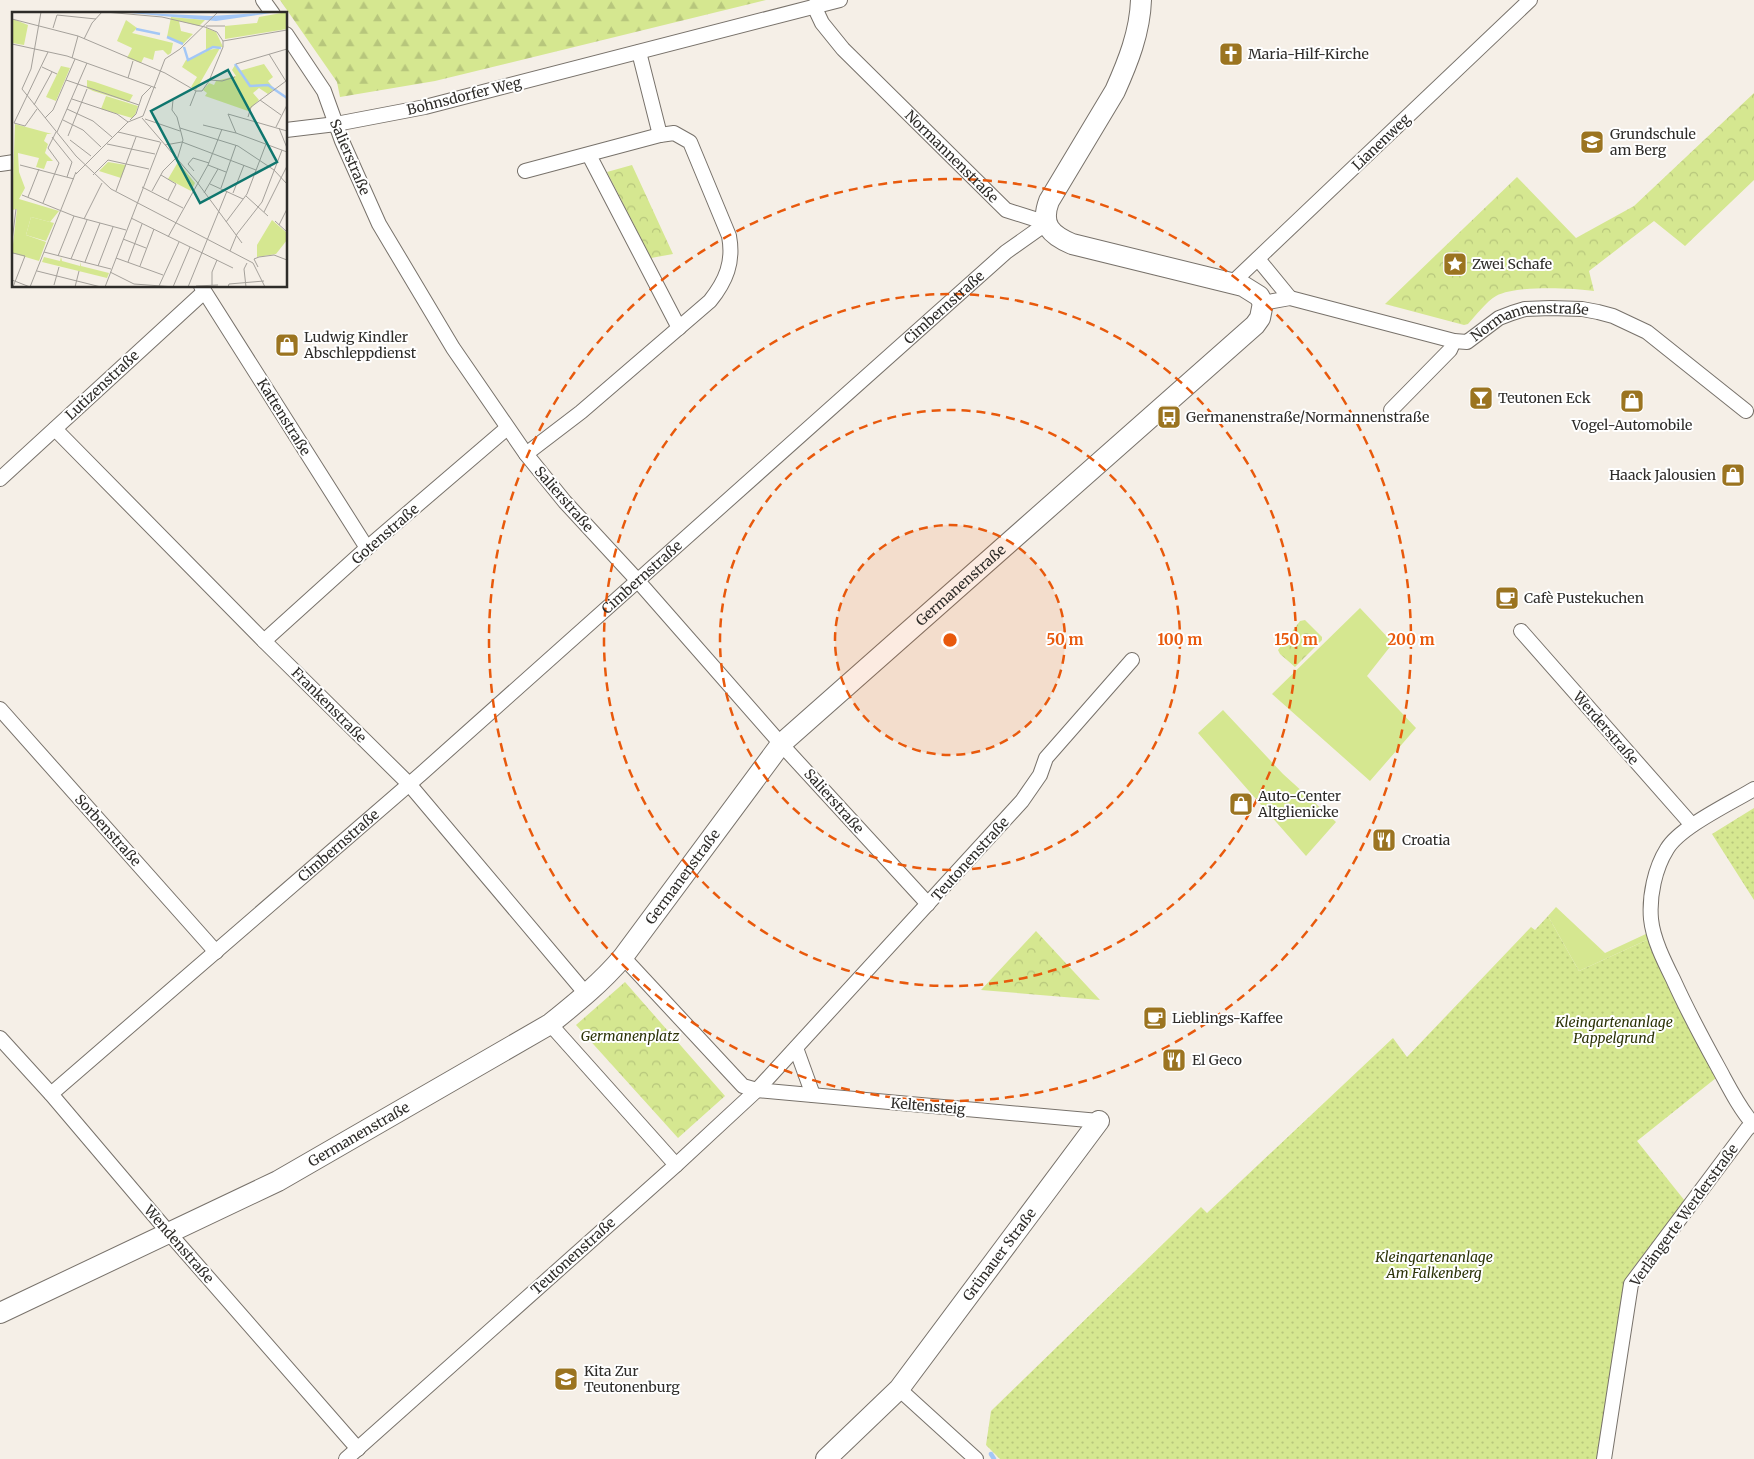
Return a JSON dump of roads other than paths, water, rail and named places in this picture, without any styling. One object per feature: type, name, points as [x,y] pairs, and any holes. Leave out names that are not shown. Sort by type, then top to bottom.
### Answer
[{"type":"street","points":[[263,0],[271,12]]},
{"type":"street","name":"Bohnsdorfer Weg","points":[[288,130],[336,124],[425,107],[840,0]]},
{"type":"street","points":[[1046,223],[1045,211],[1049,201],[1123,73],[1131,53],[1138,26],[1141,0]]},
{"type":"street","name":"Lianenweg","points":[[1232,283],[1530,0]]},
{"type":"street","name":"Normannenstraße","points":[[814,6],[822,23],[843,49],[1006,210],[1046,223],[1052,233],[1059,239],[1072,244],[1243,286],[1259,296],[1263,303],[1290,298],[1454,341],[1467,342],[1499,318],[1525,309],[1582,309],[1598,312],[1613,316],[1648,332],[1746,411]]},
{"type":"street","name":"Salierstraße","points":[[288,37],[324,91],[336,124],[379,224],[453,348],[526,454],[565,502],[638,581],[781,744],[928,904]]},
{"type":"street","points":[[639,52],[660,135]]},
{"type":"street","points":[[525,171],[660,135],[674,133],[690,142],[729,236],[732,250],[722,287],[710,301],[581,412],[526,454]]},
{"type":"street","points":[[589,155],[679,328]]},
{"type":"street","name":"Cimbernstraße","points":[[51,1094],[409,784],[1006,252],[1046,223]]},
{"type":"street","points":[[1258,259],[1290,298]]},
{"type":"street","name":"Lutizenstraße","points":[[0,479],[203,289]]},
{"type":"street","name":"Kattenstraße","points":[[203,289],[367,548]]},
{"type":"street","name":"Germanenstraße","points":[[0,1313],[278,1181],[550,1024],[587,995],[623,957],[781,744],[1255,325],[1260,318],[1263,303]]},
{"type":"street","points":[[1391,410],[1450,350],[1454,341]]},
{"type":"street","name":"Gotenstraße","points":[[264,641],[367,548],[507,428]]},
{"type":"street","name":"Frankenstraße","points":[[55,429],[264,641],[409,784],[587,995]]},
{"type":"street","name":"Werderstraße","points":[[1521,631],[1692,825]]},
{"type":"street","name":"Teutonenstraße","points":[[346,1459],[676,1165],[757,1090],[1022,801],[1040,775],[1046,758],[1132,660]]},
{"type":"street","name":"Sorbenstraße","points":[[0,709],[216,952]]},
{"type":"street","name":"Verlängerte Werderstraße","points":[[1604,1459],[1631,1284],[1747,1129],[1753,1124],[1736,1101],[1689,1015],[1665,963],[1655,937],[1651,919],[1653,889],[1658,868],[1667,848],[1692,825],[1754,789]]},
{"type":"street","points":[[623,957],[743,1086],[757,1090]]},
{"type":"street","points":[[550,1024],[676,1165]]},
{"type":"street","name":"Wendenstraße","points":[[0,1038],[51,1094],[169,1233],[358,1449]]},
{"type":"street","points":[[796,1048],[813,1095]]},
{"type":"street","name":"Keltensteig","points":[[757,1090],[1099,1121]]},
{"type":"street","name":"Grünauer Straße","points":[[826,1459],[899,1389],[1099,1121]]},
{"type":"street","points":[[899,1389],[976,1459]]},
{"type":"waterway","points":[[991,1454],[994,1459]]},
{"type":"place","name":"Maria-Hilf-Kirche","points":[[1231,54]]},
{"type":"place","name":"Grundschule am Berg","points":[[1592,142]]},
{"type":"place","name":"Zwei Schafe","points":[[1455,264]]},
{"type":"place","name":"Ludwig Kindler Abschleppdienst","points":[[287,345]]},
{"type":"place","name":"Teutonen Eck","points":[[1481,398]]},
{"type":"place","name":"Vogel-Automobile","points":[[1632,401]]},
{"type":"place","name":"Germanenstraße/Normannenstraße","points":[[1169,417]]},
{"type":"place","name":"Haack Jalousien","points":[[1733,475]]},
{"type":"place","name":"Cafè Pustekuchen","points":[[1507,598]]},
{"type":"place","name":"Auto-Center Altglienicke","points":[[1241,804]]},
{"type":"place","name":"Croatia","points":[[1384,840]]},
{"type":"place","name":"Lieblings-Kaffee","points":[[1155,1018]]},
{"type":"place","name":"El Geco","points":[[1174,1060]]},
{"type":"place","name":"Kita Zur Teutonenburg","points":[[566,1379]]},
{"type":"park label","name":"Kleingartenanlage Pappelgrund","points":[[1614,1030]]},
{"type":"park label","name":"Germanenplatz","points":[[630,1036]]},
{"type":"park label","name":"Kleingartenanlage Am Falkenberg","points":[[1434,1266]]}]
